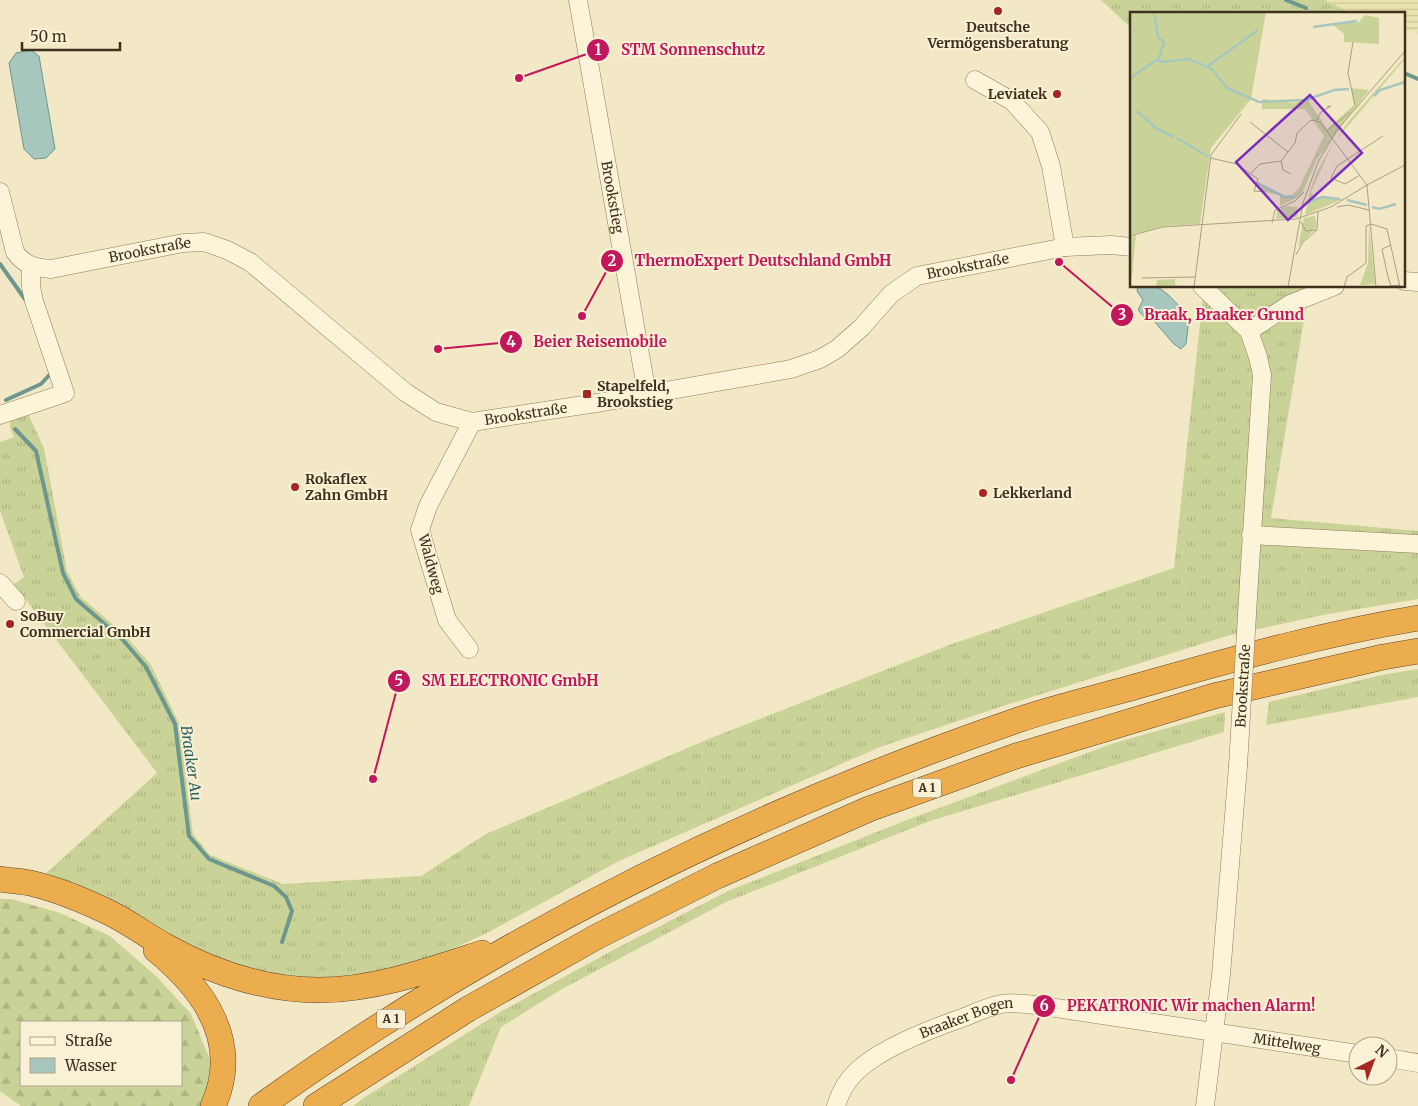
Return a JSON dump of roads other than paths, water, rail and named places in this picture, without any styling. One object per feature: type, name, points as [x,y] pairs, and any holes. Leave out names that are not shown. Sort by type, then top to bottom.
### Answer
[{"type":"highway","name":"A 1","points":[[261,1106],[306,1074],[410,1007],[524,939],[612,892],[701,848],[857,780],[1020,720],[1208,666],[1374,626],[1418,618]]},
{"type":"highway","name":"A 1","points":[[316,1106],[468,1009],[598,936],[717,876],[869,809],[1016,756],[1214,696],[1383,657],[1418,651]]},
{"type":"highway","points":[[0,879],[34,884],[74,898],[109,913],[168,948],[209,967],[251,983],[283,988],[320,990],[357,987],[435,968],[524,939]]},
{"type":"highway","points":[[109,913],[172,963],[198,994],[212,1015],[220,1036],[224,1058],[222,1077],[212,1106]]},
{"type":"street","name":"Brookstieg","points":[[578,0],[647,394]]},
{"type":"street","points":[[975,80],[1012,101],[1040,132],[1052,166],[1065,247]]},
{"type":"street","points":[[0,192],[15,252],[20,260],[31,266],[31,287],[34,301],[65,393],[0,415]]},
{"type":"street","name":"Brookstraße","points":[[31,266],[51,269],[183,243],[204,242],[227,250],[250,262],[405,392],[436,412],[472,422],[791,369],[807,364],[837,349],[861,328],[890,294],[917,276],[1065,247],[1111,245],[1130,247]]},
{"type":"street","name":"Brookstraße","points":[[1204,288],[1249,331],[1262,375],[1228,907],[1205,1106]]},
{"type":"street","points":[[1249,331],[1290,304],[1330,288]]},
{"type":"street","name":"Waldweg","points":[[469,650],[447,620],[420,530],[428,506],[472,422]]},
{"type":"street","points":[[1251,536],[1418,544]]},
{"type":"street","points":[[0,583],[16,601]]},
{"type":"street","name":"Braaker Bogen","points":[[836,1106],[839,1096],[848,1082],[858,1070],[875,1058],[937,1027],[1002,1004],[1036,1005],[1215,1032]]},
{"type":"street","name":"Mittelweg","points":[[1215,1032],[1348,1052]]},
{"type":"street","points":[[1398,1060],[1418,1063]]},
{"type":"water","points":[[31,50],[39,56],[55,149],[46,158],[34,159],[24,149],[9,63],[16,53]]},
{"type":"water","points":[[1138,288],[1159,288],[1169,295],[1189,319],[1186,344],[1181,349],[1174,344],[1153,320],[1147,320],[1138,310],[1143,300],[1137,291]]},
{"type":"waterway","points":[[1286,0],[1306,8]]},
{"type":"waterway","points":[[1406,74],[1418,79]]},
{"type":"waterway","name":"Braaker Au","points":[[0,264],[27,302]]},
{"type":"waterway","name":"Braaker Au","points":[[6,400],[41,384],[53,371]]},
{"type":"waterway","name":"Braaker Au","points":[[15,429],[36,451],[63,573],[76,599],[123,640],[146,667],[175,724],[189,836],[209,859],[274,886],[286,897],[292,911],[282,942]]},
{"type":"place","name":"Deutsche Vermögensberatung","points":[[998,11]]},
{"type":"place","name":"STM Sonnenschutz","points":[[519,78]]},
{"type":"place","name":"Leviatek","points":[[1057,94]]},
{"type":"place","name":"Braak, Braaker Grund","points":[[1059,262]]},
{"type":"place","name":"ThermoExpert Deutschland GmbH","points":[[582,316]]},
{"type":"place","name":"Beier Reisemobile","points":[[438,349]]},
{"type":"place","name":"Stapelfeld, Brookstieg","points":[[587,394]]},
{"type":"place","name":"Rokaflex Zahn GmbH","points":[[295,487]]},
{"type":"place","name":"Lekkerland","points":[[983,493]]},
{"type":"place","name":"SoBuy Commercial GmbH","points":[[10,624]]},
{"type":"place","name":"SM ELECTRONIC GmbH","points":[[373,779]]},
{"type":"place","name":"PEKATRONIC Wir machen Alarm!","points":[[1011,1080]]}]
